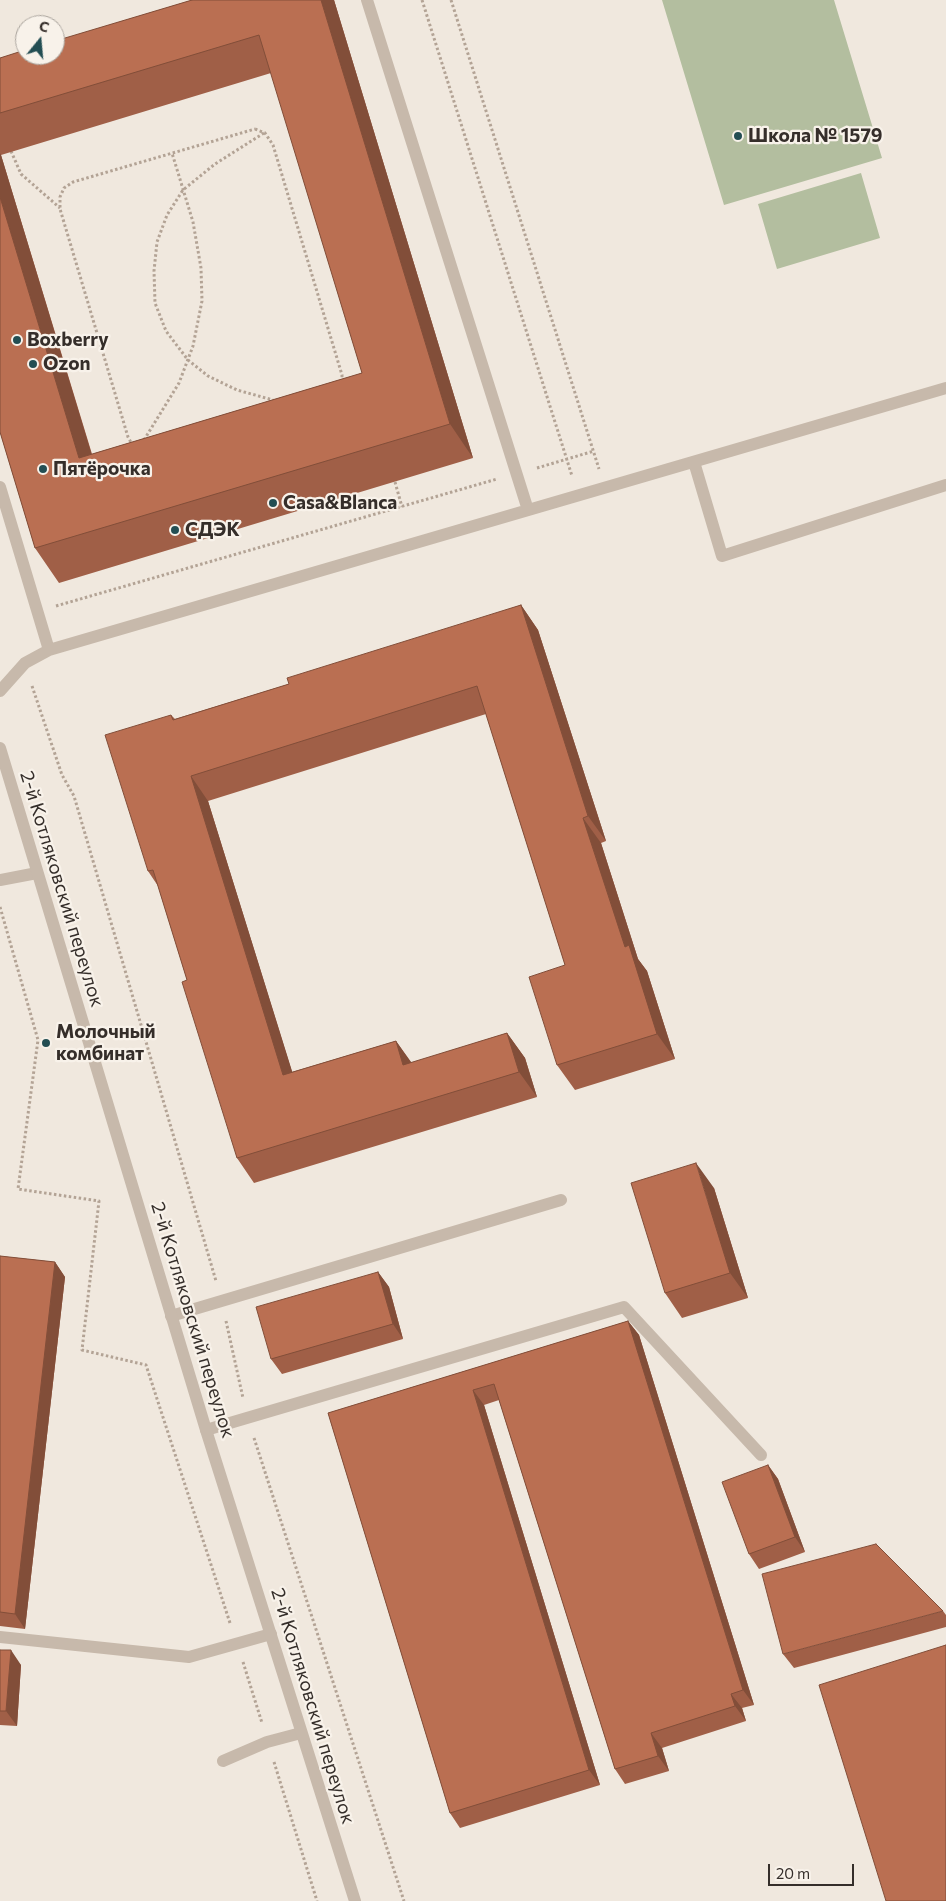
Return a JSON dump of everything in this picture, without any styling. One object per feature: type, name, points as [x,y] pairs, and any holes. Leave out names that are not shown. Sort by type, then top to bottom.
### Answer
[{"type":"street","points":[[367,0],[528,510]]},
{"type":"street","points":[[0,692],[25,663],[49,650],[946,388]]},
{"type":"street","points":[[694,462],[722,556],[946,485]]},
{"type":"street","points":[[0,487],[49,650]]},
{"type":"street","name":"2-й Котляковский переулок","points":[[0,748],[206,1430],[354,1901]]},
{"type":"street","points":[[0,880],[38,873]]},
{"type":"street","points":[[172,1316],[561,1200]]},
{"type":"street","points":[[206,1430],[624,1307],[761,1454]]},
{"type":"street","points":[[0,1637],[189,1657],[271,1634]]},
{"type":"street","points":[[223,1761],[268,1742],[301,1733]]},
{"type":"path","points":[[422,0],[579,496]]},
{"type":"path","points":[[37,612],[594,451],[451,0]]},
{"type":"path","points":[[255,129],[265,133],[273,145],[342,375],[342,386],[337,395],[309,406],[153,450],[141,451],[133,446],[128,437],[60,208],[60,197],[64,188],[73,182],[172,153],[249,130],[255,129]]},
{"type":"path","points":[[265,133],[215,164],[184,190],[167,216],[157,242],[154,271],[155,303],[166,330],[188,360],[208,376],[237,390],[280,401]]},
{"type":"path","points":[[12,151],[21,174],[60,208]]},
{"type":"path","points":[[138,449],[179,383],[193,346],[202,301],[201,268],[193,222],[172,153]]},
{"type":"path","points":[[342,386],[348,389]]},
{"type":"path","points":[[299,404],[309,406]]},
{"type":"path","points":[[395,482],[402,507]]},
{"type":"path","points":[[0,907],[38,1040],[18,1189],[99,1201],[82,1350],[146,1365],[237,1642],[317,1901]]},
{"type":"green space","points":[[662,0],[834,0],[882,158],[724,205]]},
{"type":"green space","points":[[861,173],[880,238],[777,269],[758,204]]},
{"type":"building","points":[[192,0],[321,0],[450,424],[35,548],[0,432],[0,197],[79,458],[362,373],[259,35],[0,113],[0,58],[15,53],[15,65],[65,65],[65,38]]},
{"type":"building","points":[[521,605],[588,816],[583,818],[625,947],[629,945],[657,1034],[557,1065],[529,977],[565,965],[477,686],[191,776],[283,1075],[396,1041],[403,1065],[507,1033],[519,1072],[237,1158],[182,982],[187,980],[153,870],[148,871],[105,735],[171,715],[173,720],[289,684],[287,678]]},
{"type":"building","points":[[696,1163],[730,1273],[665,1293],[631,1183]]},
{"type":"building","points":[[0,1256],[55,1262],[15,1614],[0,1612]]},
{"type":"building","points":[[378,1272],[393,1324],[271,1359],[256,1307]]},
{"type":"building","points":[[628,1321],[743,1690],[731,1694],[735,1706],[651,1733],[658,1756],[615,1769],[494,1384],[473,1390],[589,1770],[450,1813],[328,1413]]},
{"type":"building","points":[[768,1465],[795,1537],[749,1554],[722,1482]]},
{"type":"building","points":[[876,1544],[943,1611],[783,1654],[762,1574]]},
{"type":"building","points":[[946,1645],[946,1901],[886,1901],[819,1685]]},
{"type":"building","points":[[0,1650],[11,1650],[6,1711],[0,1711]]},
{"type":"place","name":"Школа № 1579","points":[[738,136]]},
{"type":"place","name":"Boxberry","points":[[17,340]]},
{"type":"place","name":"Ozon","points":[[33,364]]},
{"type":"place","name":"Пятёрочка","points":[[43,469]]},
{"type":"place","name":"Casa&Blanca","points":[[273,503]]},
{"type":"place","name":"СДЭК","points":[[175,530]]},
{"type":"place","name":"Молочный комбинат","points":[[46,1043]]}]
